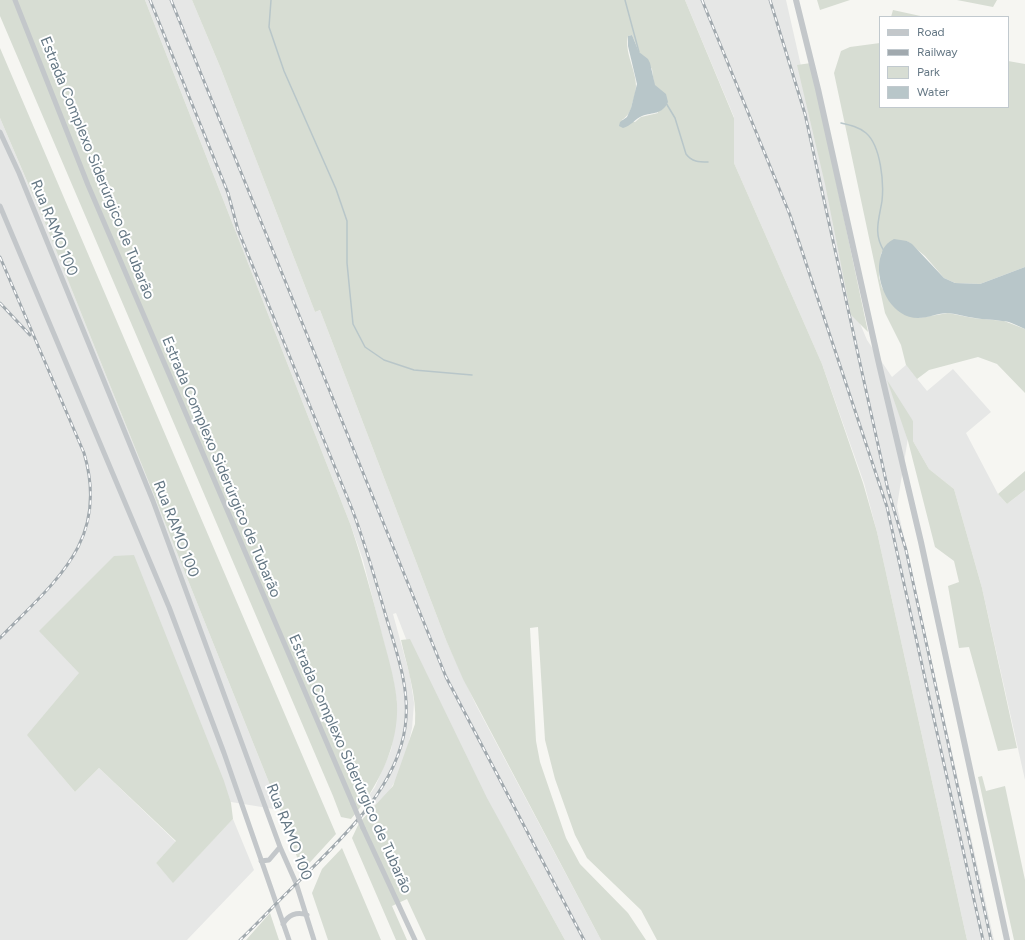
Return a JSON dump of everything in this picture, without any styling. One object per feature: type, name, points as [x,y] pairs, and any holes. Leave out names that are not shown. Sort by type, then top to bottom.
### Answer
[{"type":"street","name":"Estrada Complexo Siderúrgico de Tubarão","points":[[15,0],[88,184],[363,828],[415,940]]},
{"type":"street","points":[[796,0],[818,89],[879,364],[921,542],[1007,940]]},
{"type":"street","name":"Rua RAMO 100","points":[[0,132],[19,173],[156,508],[280,847],[296,883],[314,940]]},
{"type":"street","points":[[0,206],[169,607],[222,746],[288,940]]},
{"type":"street","points":[[261,861],[269,860],[280,847]]},
{"type":"street","points":[[283,924],[287,918],[293,914],[300,913],[307,915]]},
{"type":"shaded area","points":[[145,0],[192,0],[221,69],[315,312],[320,310],[446,640],[476,705],[601,940],[565,940],[515,849],[446,730],[413,657],[396,613],[393,614],[410,676],[414,703],[412,728],[406,755],[397,778],[371,818],[363,804],[375,787],[391,750],[397,703],[393,679],[363,560]]},
{"type":"shaded area","points":[[685,0],[786,0],[859,321],[867,340],[892,377],[906,365],[927,391],[953,369],[991,412],[966,433],[998,494],[1007,504],[1025,490],[1025,780],[982,588],[954,489],[929,469],[913,441],[913,421],[911,419],[897,506],[994,940],[967,940],[877,532],[864,483],[822,364],[734,163],[734,117]]},
{"type":"shaded area","points":[[0,118],[45,223],[280,810],[115,783],[99,766],[60,774],[75,792],[99,768],[176,842],[156,863],[173,882],[233,819],[254,870],[187,940],[0,940]]},
{"type":"green space","points":[[0,0],[145,0],[351,526],[390,664],[397,703],[397,719],[394,735],[385,765],[378,780],[361,807],[351,819],[341,817],[0,16]]},
{"type":"green space","points":[[192,0],[685,0],[734,118],[734,163],[822,364],[863,483],[877,532],[967,940],[657,940],[641,910],[587,858],[575,835],[555,779],[545,740],[538,627],[530,628],[536,741],[540,762],[566,838],[580,864],[628,913],[646,940],[601,940],[463,679],[446,640],[320,310],[315,312],[221,69]],"holes":[[[632,35],[639,52],[652,69],[658,113],[641,117],[635,122],[622,120],[630,111],[636,88],[629,55],[627,42],[628,36]]]},
{"type":"green space","points":[[817,0],[850,0],[820,10]]},
{"type":"green space","points":[[957,0],[997,0],[993,7]]},
{"type":"green space","points":[[893,10],[920,16],[891,16]]},
{"type":"green space","points":[[879,43],[879,108],[1009,108],[1009,61],[1025,64],[1025,267],[980,284],[955,283],[944,278],[925,256],[907,241],[881,253],[879,277],[882,288],[919,318],[948,313],[973,318],[1004,321],[1025,329],[1025,393],[997,364],[978,357],[929,370],[917,379],[906,365],[901,345],[885,313],[834,73],[841,51],[850,47]]},
{"type":"green space","points":[[0,48],[336,834],[302,871],[280,810],[45,223],[0,118]]},
{"type":"green space","points":[[811,63],[868,332],[851,315],[825,184],[797,65]]},
{"type":"green space","points":[[887,380],[913,421],[913,441],[929,469],[954,489],[982,588],[1017,748],[998,751],[969,647],[959,648],[948,586],[959,582],[954,561],[935,547],[908,441]]},
{"type":"green space","points":[[1025,471],[1025,490],[1007,504],[998,494]]},
{"type":"green space","points":[[134,555],[224,781],[231,803],[233,819],[173,883],[156,863],[176,841],[99,768],[75,792],[27,735],[79,673],[39,631],[114,556]]},
{"type":"green space","points":[[410,639],[487,798],[565,940],[426,940],[407,899],[392,906],[407,940],[396,940],[352,838],[359,823],[393,786],[415,724],[413,692],[401,640]]},
{"type":"green space","points":[[982,776],[986,791],[1005,786],[1025,880],[1025,940],[1014,940],[978,777]]},
{"type":"green space","points":[[342,848],[381,940],[328,940],[312,893],[322,869]]},
{"type":"green space","points":[[270,913],[279,940],[246,940]]},
{"type":"water","points":[[632,35],[639,52],[648,59],[650,63],[655,85],[666,94],[668,102],[660,111],[642,116],[623,128],[619,126],[620,122],[627,117],[631,108],[637,84],[628,46],[628,36]]},
{"type":"water","points":[[894,239],[907,241],[912,244],[944,278],[955,283],[980,284],[1025,267],[1025,329],[1008,322],[978,319],[948,313],[918,318],[909,317],[901,313],[894,308],[884,293],[879,275],[879,262],[881,254],[887,244]]},
{"type":"waterway","points":[[271,0],[269,27],[284,71],[336,189],[347,221],[347,263],[353,324],[365,347],[384,360],[414,370],[472,375]]},
{"type":"waterway","points":[[625,0],[639,52]]},
{"type":"waterway","points":[[666,103],[675,118],[688,157],[699,162],[708,162]]},
{"type":"waterway","points":[[841,123],[851,125],[866,133],[871,139],[878,155],[882,175],[883,193],[878,220],[878,232],[884,251]]},
{"type":"railway","points":[[150,0],[228,193],[238,230],[357,522],[398,656],[406,699],[405,728],[400,751],[378,793],[348,831],[240,940]]},
{"type":"railway","points":[[171,0],[446,677],[584,940]]},
{"type":"railway","points":[[702,0],[790,215],[887,507],[983,940]]},
{"type":"railway","points":[[770,0],[805,114],[888,490],[906,550],[991,940]]},
{"type":"railway","points":[[0,257],[84,453],[90,484],[90,511],[83,535],[72,557],[58,578],[0,638]]},
{"type":"railway","points":[[0,303],[30,335]]}]
